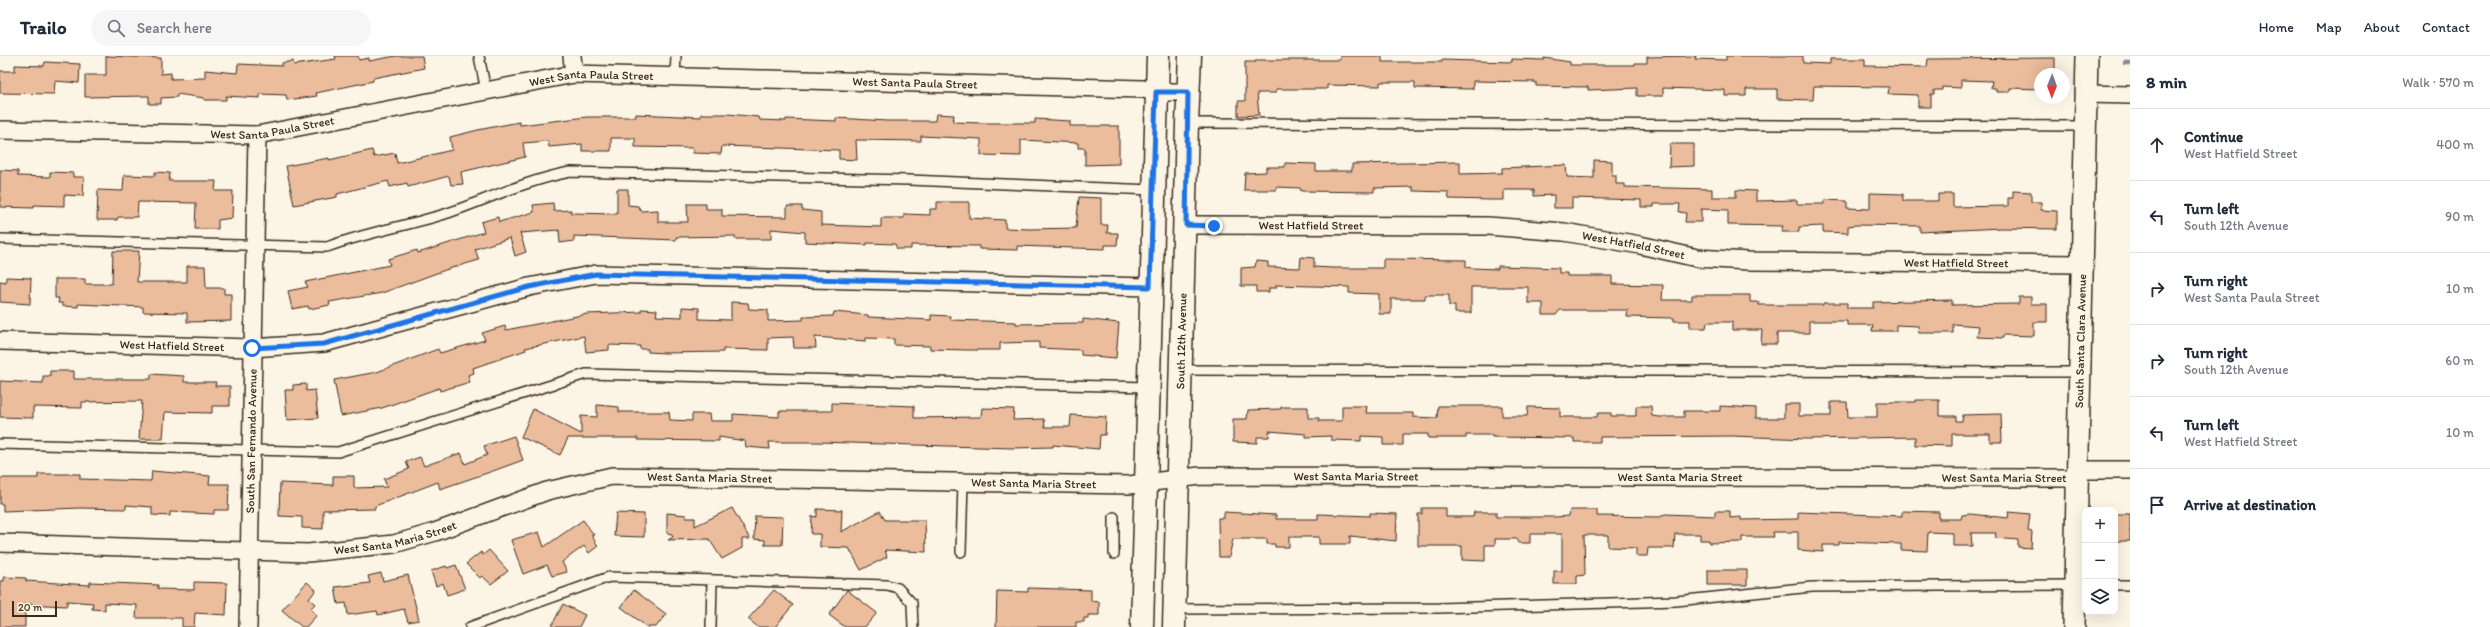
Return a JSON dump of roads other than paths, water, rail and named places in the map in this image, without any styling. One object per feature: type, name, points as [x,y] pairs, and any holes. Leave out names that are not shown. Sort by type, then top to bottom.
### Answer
[{"type":"main road","points":[[1142,627],[1150,387],[1150,287],[1158,56]]},
{"type":"main road","name":"South 12th Avenue","points":[[1175,618],[1177,478],[1186,225],[1187,123],[1190,56]]},
{"type":"street","points":[[572,56],[574,74]]},
{"type":"street","name":"South Santa Clara Avenue","points":[[2074,627],[2080,585],[2077,474],[2087,56]]},
{"type":"street","name":"West Santa Paula Street","points":[[0,130],[257,135],[574,74],[1143,89],[1156,92],[1188,92]]},
{"type":"street","points":[[2086,94],[2130,95]]},
{"type":"street","name":"South San Fernando Avenue","points":[[248,627],[251,551],[252,348],[257,135]]},
{"type":"street","name":"West Hatfield Street","points":[[1186,225],[1488,226],[1564,232],[1640,245],[1697,258],[1748,261],[2082,264]]},
{"type":"street","name":"West Hatfield Street","points":[[0,341],[252,348],[324,344],[529,287],[596,274],[1150,287]]},
{"type":"street","name":"West Santa Maria Street","points":[[0,543],[308,553],[394,544],[435,532],[547,491],[612,476],[1146,485],[1177,478],[1200,476],[2077,474],[2130,470]]},
{"type":"lane","points":[[479,56],[486,91]]},
{"type":"lane","points":[[675,77],[676,56]]},
{"type":"lane","points":[[1187,123],[2085,126]]},
{"type":"lane","points":[[0,239],[327,247],[344,240],[447,213],[549,176],[570,172],[909,180],[1153,190]]},
{"type":"lane","points":[[1181,370],[1198,372],[2079,372]]},
{"type":"lane","points":[[0,444],[338,452],[586,374],[1150,387]]},
{"type":"lane","points":[[961,552],[963,482]]},
{"type":"lane","points":[[1114,517],[1114,554]]},
{"type":"lane","points":[[470,627],[609,577],[887,585],[898,588],[912,602],[913,627]]},
{"type":"lane","points":[[711,627],[712,580]]},
{"type":"lane","points":[[1175,618],[1676,601],[1812,587],[2080,585]]},
{"type":"lane","points":[[2118,585],[2130,585]]},
{"type":"waterway","points":[[2125,63],[2130,63]]}]
